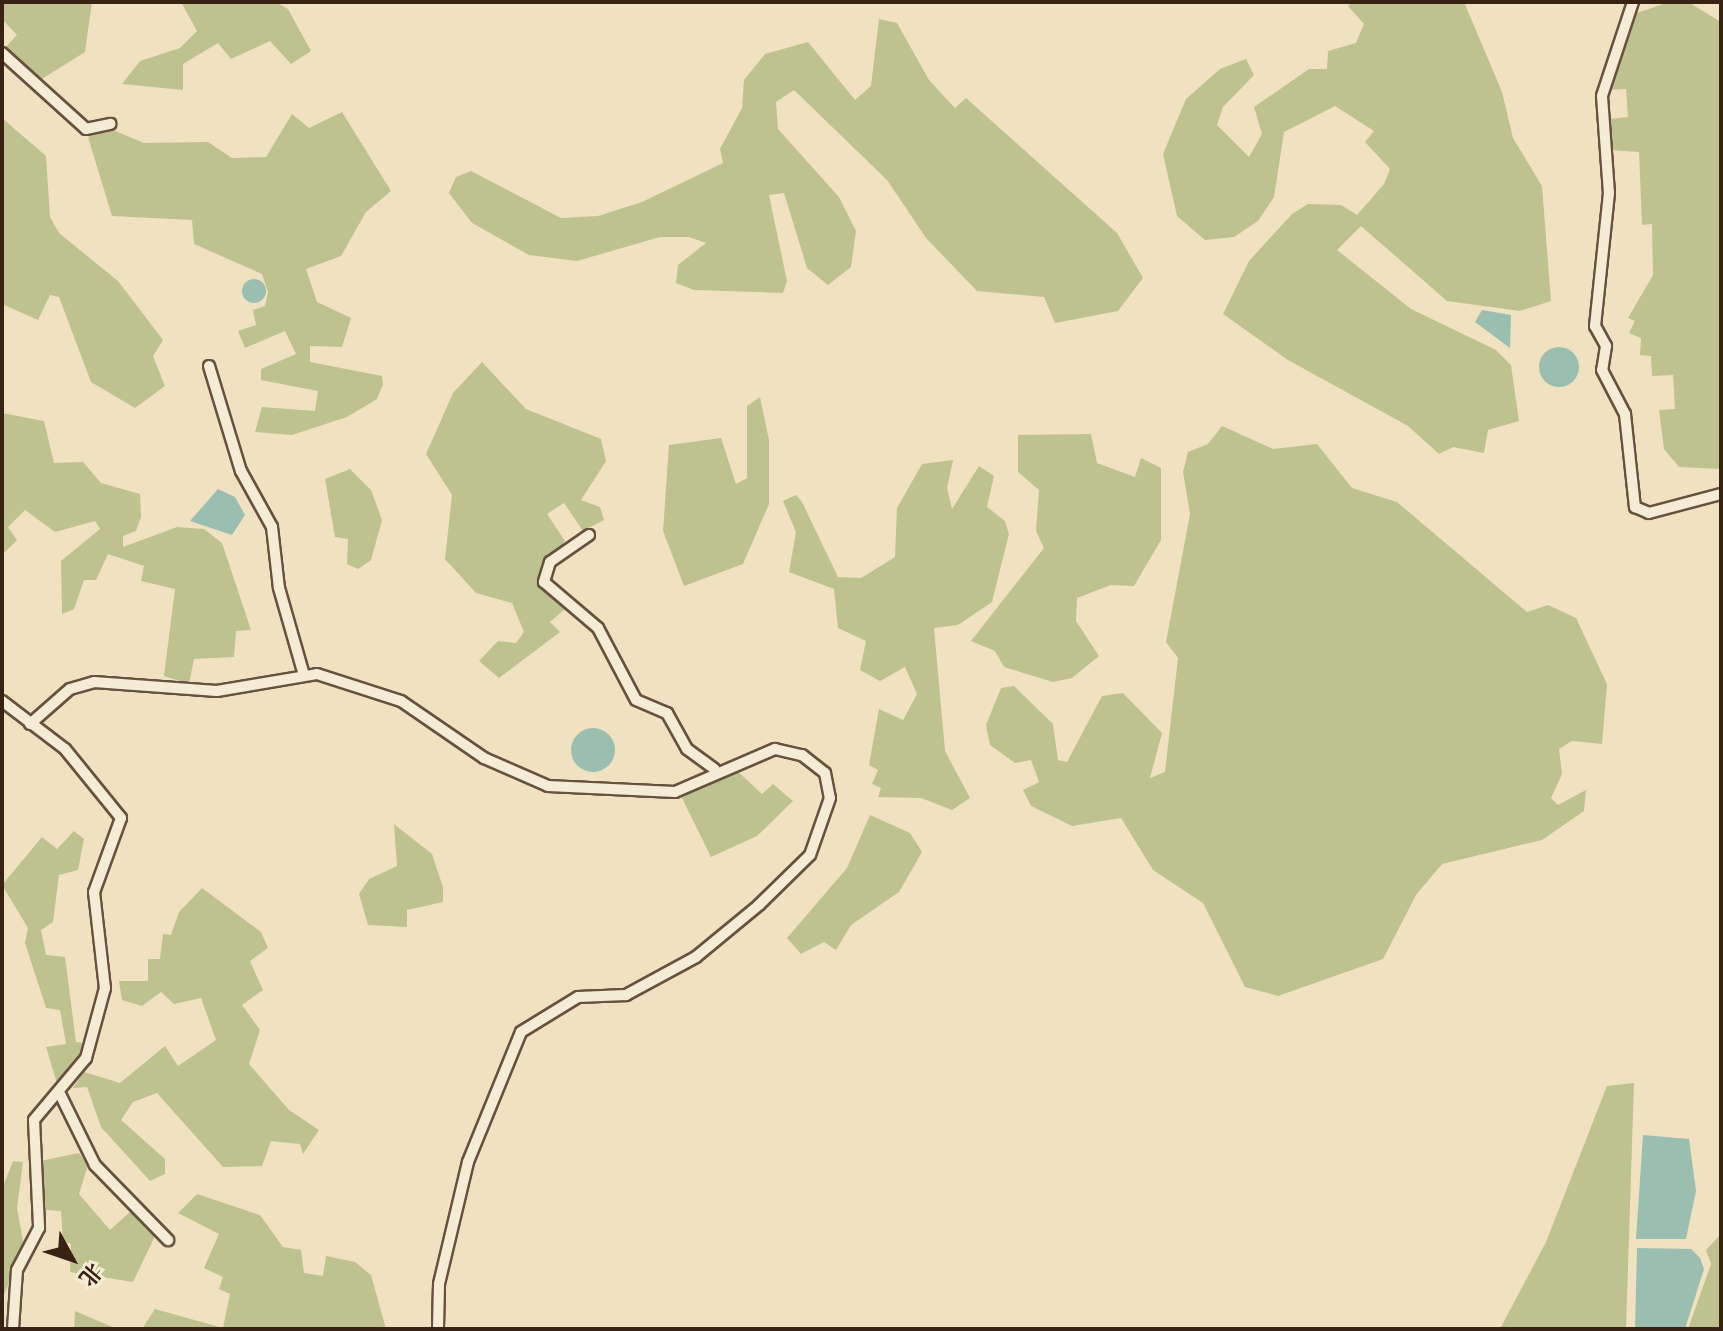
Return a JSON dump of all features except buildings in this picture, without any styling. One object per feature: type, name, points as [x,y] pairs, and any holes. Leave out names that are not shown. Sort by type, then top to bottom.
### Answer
[{"type":"street","points":[[1633,2],[1602,96],[1609,193],[1595,326],[1606,346],[1602,370],[1625,414],[1635,507],[1649,513],[1721,494]]},
{"type":"street","points":[[2,53],[86,129],[110,124]]},
{"type":"street","points":[[209,366],[241,471],[272,527],[279,588],[304,675]]},
{"type":"street","points":[[589,535],[550,562],[544,582],[598,628],[636,700],[667,713],[687,749],[715,769]]},
{"type":"street","points":[[30,724],[70,689],[94,682],[217,691],[304,675],[333,677],[401,701],[484,758],[548,786],[675,792],[715,769],[775,749],[802,755],[825,773],[830,798],[810,855],[696,957],[623,996],[581,996],[527,1025],[468,1162],[439,1284],[438,1329]]},
{"type":"street","points":[[2,701],[65,749],[121,818],[94,892],[104,991],[86,1058],[60,1094],[34,1117],[39,1228],[6,1304],[13,1329]]},
{"type":"street","points":[[60,1094],[88,1156],[168,1240]]},
{"type":"green space","points":[[2,2],[92,2],[85,52],[37,82],[2,51],[17,35],[2,19]]},
{"type":"green space","points":[[181,2],[276,2],[288,9],[311,51],[291,64],[270,41],[231,59],[218,43],[183,64],[183,90],[122,84],[140,61],[180,48],[197,31]]},
{"type":"green space","points":[[1353,2],[1464,2],[1502,92],[1513,138],[1542,186],[1551,301],[1520,311],[1447,301],[1361,226],[1337,250],[1411,309],[1496,350],[1511,365],[1519,421],[1488,430],[1484,453],[1453,447],[1439,454],[1408,426],[1288,360],[1223,314],[1249,261],[1292,214],[1308,204],[1341,205],[1357,215],[1384,184],[1390,169],[1365,142],[1374,131],[1335,106],[1284,132],[1274,197],[1258,221],[1234,237],[1205,240],[1177,216],[1163,154],[1186,99],[1220,69],[1246,59],[1254,75],[1223,107],[1217,125],[1249,157],[1262,134],[1254,107],[1309,69],[1327,69],[1328,51],[1356,43],[1364,24],[1348,6]]},
{"type":"green space","points":[[1669,2],[1688,2],[1721,22],[1721,469],[1679,467],[1664,449],[1659,410],[1675,409],[1673,375],[1652,376],[1651,356],[1640,355],[1641,338],[1629,333],[1635,321],[1628,318],[1653,275],[1652,224],[1642,225],[1639,152],[1611,150],[1609,119],[1628,117],[1626,89],[1606,90],[1637,13]]},
{"type":"green space","points":[[879,19],[897,23],[929,80],[955,108],[966,98],[1117,233],[1143,278],[1118,311],[1055,323],[1044,297],[977,291],[926,238],[887,180],[794,90],[776,102],[778,129],[839,197],[856,231],[851,267],[828,285],[807,268],[784,193],[769,195],[787,281],[783,293],[694,290],[676,283],[678,265],[706,243],[689,237],[660,237],[577,261],[529,255],[472,223],[449,193],[456,177],[471,171],[561,218],[598,216],[642,202],[723,163],[720,149],[742,108],[744,80],[765,54],[808,42],[855,100],[871,86]]},
{"type":"green space","points":[[342,112],[391,191],[366,212],[341,256],[306,269],[317,302],[351,318],[342,347],[310,346],[310,362],[382,376],[383,384],[377,399],[347,417],[292,435],[255,432],[262,407],[315,411],[318,391],[261,380],[261,369],[296,354],[285,331],[245,348],[238,331],[256,325],[253,310],[265,306],[268,292],[262,274],[194,244],[192,220],[112,216],[88,137],[108,128],[144,143],[208,142],[232,158],[266,157],[292,114],[309,128]]},
{"type":"green space","points":[[2,118],[46,156],[50,217],[59,233],[118,281],[163,340],[153,356],[165,386],[135,408],[91,382],[59,297],[50,295],[38,320],[2,304]]},
{"type":"green space","points":[[482,362],[526,409],[601,439],[606,461],[581,500],[600,507],[604,520],[583,531],[564,503],[547,514],[565,541],[538,579],[565,609],[550,622],[560,632],[499,678],[479,661],[498,641],[516,643],[524,632],[512,603],[476,593],[445,559],[452,495],[426,454],[453,393]]},
{"type":"green space","points":[[760,397],[769,440],[769,504],[743,564],[684,586],[663,531],[669,445],[721,438],[736,484],[747,478],[747,406]]},
{"type":"green space","points":[[2,413],[44,421],[54,463],[83,462],[101,483],[140,494],[141,517],[136,531],[123,536],[123,547],[177,527],[204,529],[222,543],[251,630],[236,631],[234,657],[194,659],[189,684],[164,676],[175,589],[141,581],[144,566],[108,554],[96,580],[84,580],[74,609],[62,614],[61,561],[100,529],[95,521],[55,532],[25,510],[8,527],[17,540],[2,555]]},
{"type":"green space","points":[[1222,426],[1273,449],[1317,444],[1352,488],[1397,502],[1527,612],[1548,605],[1576,618],[1607,684],[1602,744],[1572,741],[1559,749],[1562,774],[1551,798],[1558,805],[1586,790],[1584,811],[1542,840],[1442,864],[1416,895],[1383,959],[1278,996],[1245,987],[1203,903],[1153,870],[1121,818],[1072,826],[1031,806],[1023,790],[1039,782],[1031,760],[1015,763],[990,745],[986,725],[1001,688],[1014,686],[1053,724],[1058,760],[1067,762],[1102,696],[1123,693],[1162,733],[1150,778],[1165,772],[1178,658],[1166,642],[1190,514],[1183,472],[1188,452],[1208,444]]},
{"type":"green space","points":[[1091,434],[1097,463],[1135,477],[1141,458],[1161,468],[1161,540],[1134,586],[1111,585],[1077,598],[1076,621],[1099,656],[1072,678],[1053,682],[1004,667],[995,651],[971,641],[1044,548],[1036,531],[1039,490],[1018,472],[1018,435]]},
{"type":"green space","points":[[953,460],[947,488],[952,509],[979,466],[994,476],[987,507],[1005,521],[1009,534],[992,602],[958,625],[934,628],[945,751],[970,798],[952,810],[921,798],[878,797],[881,788],[872,784],[878,770],[869,765],[879,709],[903,720],[917,694],[905,667],[880,681],[860,670],[866,641],[838,628],[834,589],[789,572],[796,532],[783,501],[796,495],[802,502],[838,577],[861,578],[895,557],[897,508],[922,464]]},
{"type":"green space","points":[[350,469],[371,490],[382,520],[371,560],[358,569],[347,564],[348,539],[335,537],[325,479]]},
{"type":"green space","points":[[733,767],[762,794],[773,784],[793,801],[757,836],[711,857],[681,796]]},
{"type":"green space","points":[[870,815],[910,833],[922,852],[899,892],[851,925],[836,950],[824,942],[801,954],[787,938],[847,868]]},
{"type":"green space","points":[[394,824],[432,854],[443,887],[443,902],[407,910],[407,927],[368,925],[359,894],[369,879],[397,866]]},
{"type":"green space","points":[[74,831],[84,839],[78,870],[59,875],[53,922],[41,930],[46,955],[65,957],[76,1042],[85,1043],[59,1090],[46,1047],[66,1044],[60,1010],[46,1008],[25,943],[28,928],[2,885],[42,837],[57,849]]},
{"type":"green space","points":[[202,888],[261,932],[268,948],[250,961],[263,990],[242,1005],[260,1030],[249,1064],[289,1110],[319,1130],[303,1154],[300,1144],[271,1141],[262,1166],[223,1167],[157,1093],[133,1102],[121,1120],[165,1159],[165,1174],[150,1181],[101,1127],[87,1087],[73,1088],[84,1072],[120,1083],[165,1046],[178,1066],[216,1040],[201,998],[174,1004],[161,992],[142,1006],[122,1000],[119,981],[148,981],[148,959],[160,959],[163,934],[171,935],[179,912]]},
{"type":"green space","points":[[1634,1083],[1626,1329],[1500,1329],[1546,1242],[1607,1086]]},
{"type":"green space","points":[[79,1153],[88,1165],[79,1194],[110,1230],[131,1211],[155,1236],[133,1282],[70,1272],[71,1244],[63,1241],[61,1211],[46,1210],[40,1161]]},
{"type":"green space","points":[[13,1161],[23,1162],[17,1208],[24,1246],[2,1300],[2,1189]]},
{"type":"green space","points":[[197,1194],[260,1215],[283,1247],[301,1250],[304,1273],[323,1276],[326,1256],[355,1262],[371,1275],[386,1329],[142,1329],[155,1309],[223,1328],[230,1294],[219,1289],[223,1277],[204,1268],[219,1234],[178,1213]]},
{"type":"green space","points":[[1721,1234],[1721,1329],[1688,1329],[1711,1264],[1706,1250]]},
{"type":"green space","points":[[75,1311],[117,1329],[74,1329]]},
{"type":"shaded area","points":[[249,279],[259,279],[266,286],[266,296],[259,303],[249,303],[242,296],[242,286]]},
{"type":"shaded area","points":[[1482,310],[1511,315],[1510,348],[1475,322]]},
{"type":"shaded area","points":[[1559,347],[1573,353],[1579,367],[1573,381],[1559,387],[1545,381],[1539,367],[1545,353]]},
{"type":"shaded area","points":[[218,489],[235,497],[245,515],[232,535],[190,521]]},
{"type":"shaded area","points":[[593,728],[608,735],[615,750],[608,765],[593,772],[578,765],[571,750],[578,735]]},
{"type":"shaded area","points":[[1643,1135],[1689,1139],[1696,1191],[1686,1239],[1636,1239]]},
{"type":"shaded area","points":[[1637,1248],[1691,1249],[1700,1258],[1704,1269],[1685,1329],[1635,1329]]}]
